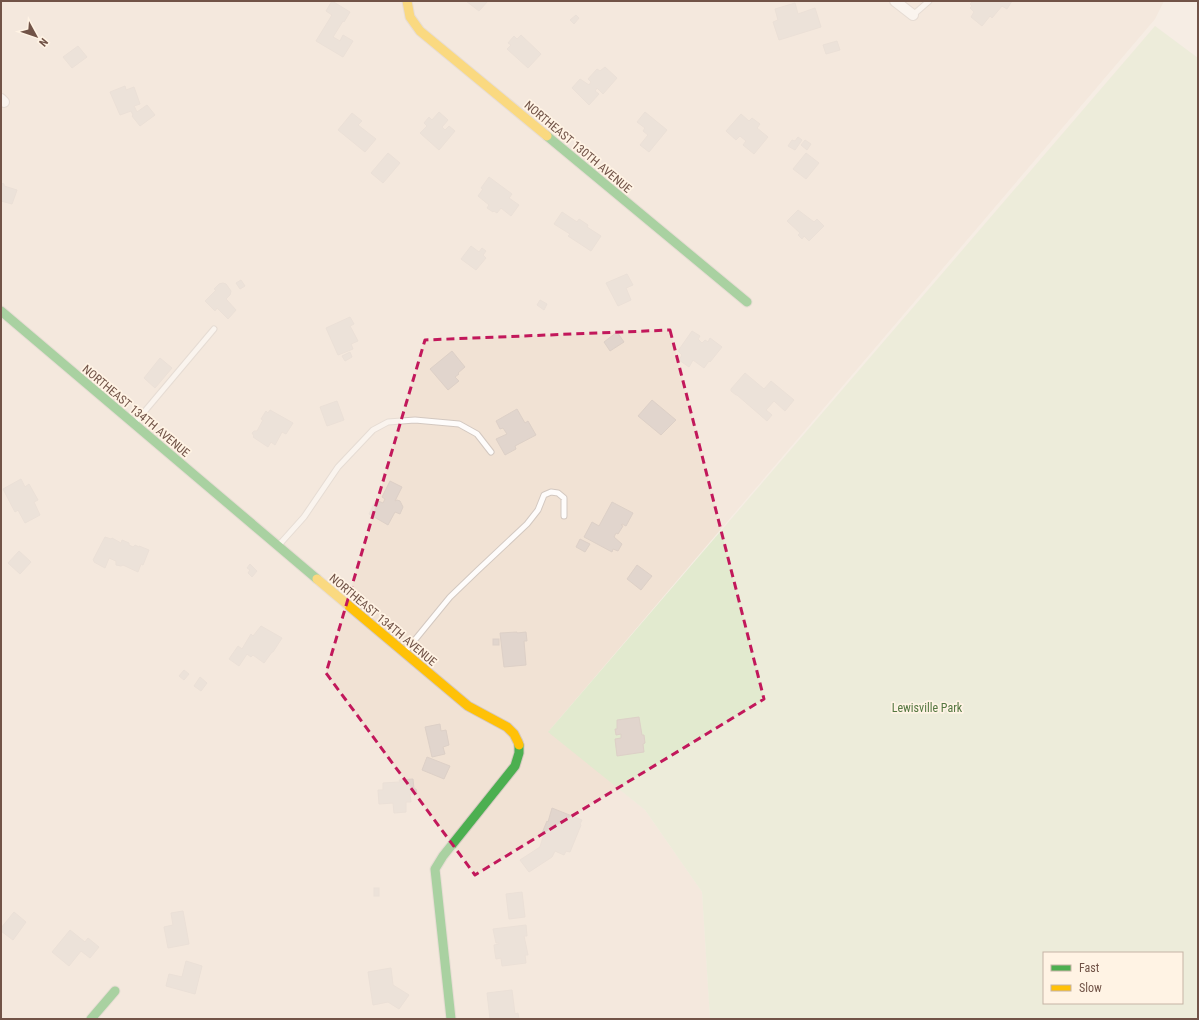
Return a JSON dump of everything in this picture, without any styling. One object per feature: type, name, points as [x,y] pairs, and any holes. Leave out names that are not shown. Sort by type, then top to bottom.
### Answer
[{"type":"street","name":"NORTHEAST 130TH AVENUE","points":[[407,1],[409,15],[420,31],[747,302]]},
{"type":"street","points":[[895,1],[913,15]]},
{"type":"street","name":"NORTHEAST 134TH AVENUE","points":[[1,312],[468,706],[477,712],[506,725],[511,730],[519,743],[520,750],[519,758],[515,766],[443,856],[435,869],[451,1019]]},
{"type":"street","points":[[91,1019],[115,991]]},
{"type":"lane","points":[[913,15],[929,1]]},
{"type":"lane","points":[[134,425],[214,329]]},
{"type":"lane","points":[[278,546],[304,517],[338,467],[373,430],[388,422],[415,420],[459,424],[477,434],[491,452]]},
{"type":"lane","points":[[405,653],[450,597],[527,524],[538,510],[544,495],[551,492],[558,493],[564,498],[564,516]]},
{"type":"highlighted area","points":[[670,330],[764,699],[475,875],[326,673],[425,340]]},
{"type":"shaded area","points":[[1,1],[1164,1],[1155,19],[549,731],[645,810],[702,892],[710,1019],[1,1019]]},
{"type":"green space","name":"Lewisville Park","points":[[1155,26],[1198,58],[1198,1019],[710,1019],[702,892],[645,810],[548,732]]},
{"type":"building","points":[[332,1],[350,12],[333,37],[340,41],[343,35],[353,41],[343,57],[316,41],[332,15],[326,11]]},
{"type":"building","points":[[466,1],[488,1],[479,11]]},
{"type":"building","points":[[973,1],[1012,1],[1007,9],[1002,6],[992,18],[990,16],[982,26],[971,17],[974,12],[970,8],[972,6],[970,4]]},
{"type":"building","points":[[795,3],[798,14],[815,8],[821,27],[779,40],[773,22],[778,20],[775,9]]},
{"type":"building","points":[[576,15],[579,18],[574,24],[570,20]]},
{"type":"building","points":[[521,35],[541,54],[528,68],[507,49],[511,45],[508,43],[514,36],[517,39]]},
{"type":"building","points":[[837,41],[840,50],[826,54],[823,45]]},
{"type":"building","points":[[78,46],[87,57],[72,68],[63,57]]},
{"type":"building","points":[[605,67],[617,78],[603,94],[597,88],[595,91],[599,94],[589,105],[572,88],[580,79],[589,85],[591,82],[588,79],[597,69],[600,71]]},
{"type":"building","points":[[125,86],[126,90],[134,87],[140,104],[134,106],[137,112],[147,105],[155,115],[140,126],[132,116],[131,111],[120,115],[110,92]]},
{"type":"building","points":[[439,112],[448,120],[442,127],[445,130],[449,126],[455,131],[439,150],[420,133],[427,126],[424,123],[429,117],[432,120]]},
{"type":"building","points":[[645,112],[667,130],[649,152],[640,145],[648,135],[643,131],[645,128],[637,122]]},
{"type":"building","points":[[352,113],[362,121],[358,125],[376,139],[365,152],[338,130]]},
{"type":"building","points":[[741,114],[749,121],[752,118],[760,124],[757,128],[768,137],[754,154],[743,145],[746,141],[740,136],[736,140],[726,131]]},
{"type":"building","points":[[798,137],[802,140],[795,150],[788,146],[792,140],[795,141]]},
{"type":"building","points":[[805,140],[811,144],[807,150],[801,145]]},
{"type":"building","points":[[388,153],[400,163],[383,183],[371,173]]},
{"type":"building","points":[[806,153],[819,163],[806,179],[793,169]]},
{"type":"building","points":[[489,177],[512,194],[509,198],[519,205],[511,216],[501,208],[497,213],[494,211],[493,212],[487,208],[489,205],[478,196],[483,189],[481,188]]},
{"type":"building","points":[[1,183],[4,184],[4,186],[17,190],[12,204],[1,201]]},
{"type":"building","points":[[798,210],[814,222],[817,219],[824,226],[809,241],[804,236],[802,239],[798,235],[800,233],[787,221]]},
{"type":"building","points":[[562,212],[577,222],[579,219],[588,225],[587,227],[601,236],[591,251],[568,236],[570,234],[554,224]]},
{"type":"building","points":[[471,246],[479,252],[482,248],[486,251],[483,255],[486,258],[476,270],[461,259]]},
{"type":"building","points":[[627,274],[633,285],[626,288],[631,300],[618,306],[606,283]]},
{"type":"building","points":[[241,280],[245,286],[240,289],[236,283]]},
{"type":"building","points":[[219,284],[226,284],[231,291],[230,295],[226,299],[236,310],[228,319],[217,308],[215,311],[205,301],[216,290],[214,289]]},
{"type":"building","points":[[540,300],[547,304],[544,310],[537,305]]},
{"type":"building","points":[[350,317],[354,324],[350,326],[358,341],[351,344],[353,349],[338,355],[326,328]]},
{"type":"building","points":[[692,331],[700,336],[698,339],[702,343],[705,340],[708,342],[710,338],[722,347],[704,368],[693,360],[689,367],[679,360],[682,355],[678,351]]},
{"type":"building","points":[[617,332],[624,342],[610,351],[604,342]]},
{"type":"building","points":[[452,351],[465,367],[455,377],[459,381],[448,390],[430,369]]},
{"type":"building","points":[[350,352],[352,357],[345,361],[342,356]]},
{"type":"building","points":[[160,358],[172,368],[155,388],[144,378]]},
{"type":"building","points":[[745,373],[764,389],[771,381],[794,400],[785,411],[774,401],[766,410],[772,415],[767,421],[731,391],[731,389]]},
{"type":"building","points":[[652,400],[676,420],[661,435],[638,416]]},
{"type":"building","points":[[337,401],[344,420],[327,426],[320,407]]},
{"type":"building","points":[[517,409],[525,423],[528,421],[536,435],[515,446],[516,449],[505,455],[496,439],[507,434],[503,428],[500,429],[496,421]]},
{"type":"building","points":[[270,410],[293,423],[286,434],[282,432],[275,445],[271,442],[268,447],[253,437],[254,436],[252,433],[257,431],[263,420],[261,419],[266,411],[268,413]]},
{"type":"building","points":[[21,479],[25,487],[29,484],[38,500],[34,502],[40,515],[25,523],[18,510],[15,512],[3,489]]},
{"type":"building","points":[[390,481],[402,487],[395,501],[400,501],[403,507],[400,514],[395,512],[388,525],[369,514],[376,500],[383,503],[385,499],[382,497]]},
{"type":"building","points":[[612,502],[633,513],[626,526],[622,524],[621,525],[623,526],[618,534],[616,533],[614,537],[622,544],[618,551],[613,549],[612,552],[584,537],[592,522],[599,526]]},
{"type":"building","points":[[105,537],[112,538],[121,543],[122,540],[129,543],[129,545],[133,547],[135,545],[149,550],[143,565],[141,564],[138,572],[123,565],[116,565],[116,561],[109,558],[105,568],[94,562],[93,560]]},
{"type":"building","points":[[580,539],[590,544],[585,552],[576,547]]},
{"type":"building","points":[[19,551],[31,562],[20,574],[8,563]]},
{"type":"building","points":[[250,564],[257,571],[252,577],[248,573],[250,570],[247,568]]},
{"type":"building","points":[[637,565],[652,576],[641,590],[627,579]]},
{"type":"building","points":[[261,626],[282,638],[264,663],[253,655],[251,657],[247,654],[239,666],[229,659],[238,646],[242,649],[251,634],[253,636]]},
{"type":"building","points":[[526,632],[527,641],[524,641],[526,665],[504,667],[500,633]]},
{"type":"building","points":[[493,639],[499,639],[499,645],[493,645]]},
{"type":"building","points":[[184,670],[189,674],[184,680],[179,676]]},
{"type":"building","points":[[200,677],[207,683],[201,691],[194,686]]},
{"type":"building","points":[[639,717],[642,735],[644,735],[644,752],[617,756],[615,739],[621,738],[621,734],[616,735],[615,729],[617,729],[617,720]]},
{"type":"building","points":[[440,724],[441,731],[446,730],[449,745],[443,747],[445,754],[432,757],[425,727]]},
{"type":"building","points":[[427,757],[450,766],[444,779],[422,770]]},
{"type":"building","points":[[413,779],[414,789],[416,789],[417,794],[410,794],[411,802],[406,802],[406,812],[394,813],[393,803],[379,804],[378,790],[383,790],[383,783],[400,782],[399,780]]},
{"type":"building","points":[[552,808],[582,820],[581,825],[570,852],[566,851],[564,855],[555,851],[552,857],[529,872],[520,860],[540,847],[544,834],[542,833],[547,821],[548,822]]},
{"type":"building","points":[[374,888],[379,888],[379,896],[374,896]]},
{"type":"building","points":[[522,892],[525,917],[509,919],[506,894]]},
{"type":"building","points":[[183,911],[189,944],[168,948],[164,927],[173,925],[171,913]]},
{"type":"building","points":[[14,912],[26,922],[13,940],[1,931],[1,928]]},
{"type":"building","points":[[526,925],[527,936],[524,936],[528,955],[525,955],[526,963],[502,966],[501,958],[496,959],[494,945],[499,943],[496,943],[493,929]]},
{"type":"building","points":[[70,930],[85,942],[88,938],[99,947],[90,958],[81,951],[69,966],[52,952]]},
{"type":"building","points":[[186,961],[202,966],[195,994],[166,986],[169,974],[182,977]]},
{"type":"building","points":[[391,968],[393,985],[409,995],[399,1009],[388,1002],[373,1005],[368,972]]},
{"type":"building","points":[[512,990],[515,1014],[518,1013],[519,1019],[490,1019],[487,993]]},
{"type":"traffic: fast","points":[[547,136],[747,302]]},
{"type":"traffic: fast","points":[[1,311],[317,579]]},
{"type":"traffic: fast","points":[[451,1019],[435,869],[443,856],[515,766],[519,753],[519,745]]},
{"type":"traffic: fast","points":[[91,1019],[115,991]]},
{"type":"traffic: slow","points":[[407,1],[410,17],[420,31],[547,136]]},
{"type":"traffic: slow","points":[[317,579],[468,706],[507,727],[514,734],[519,745]]}]
